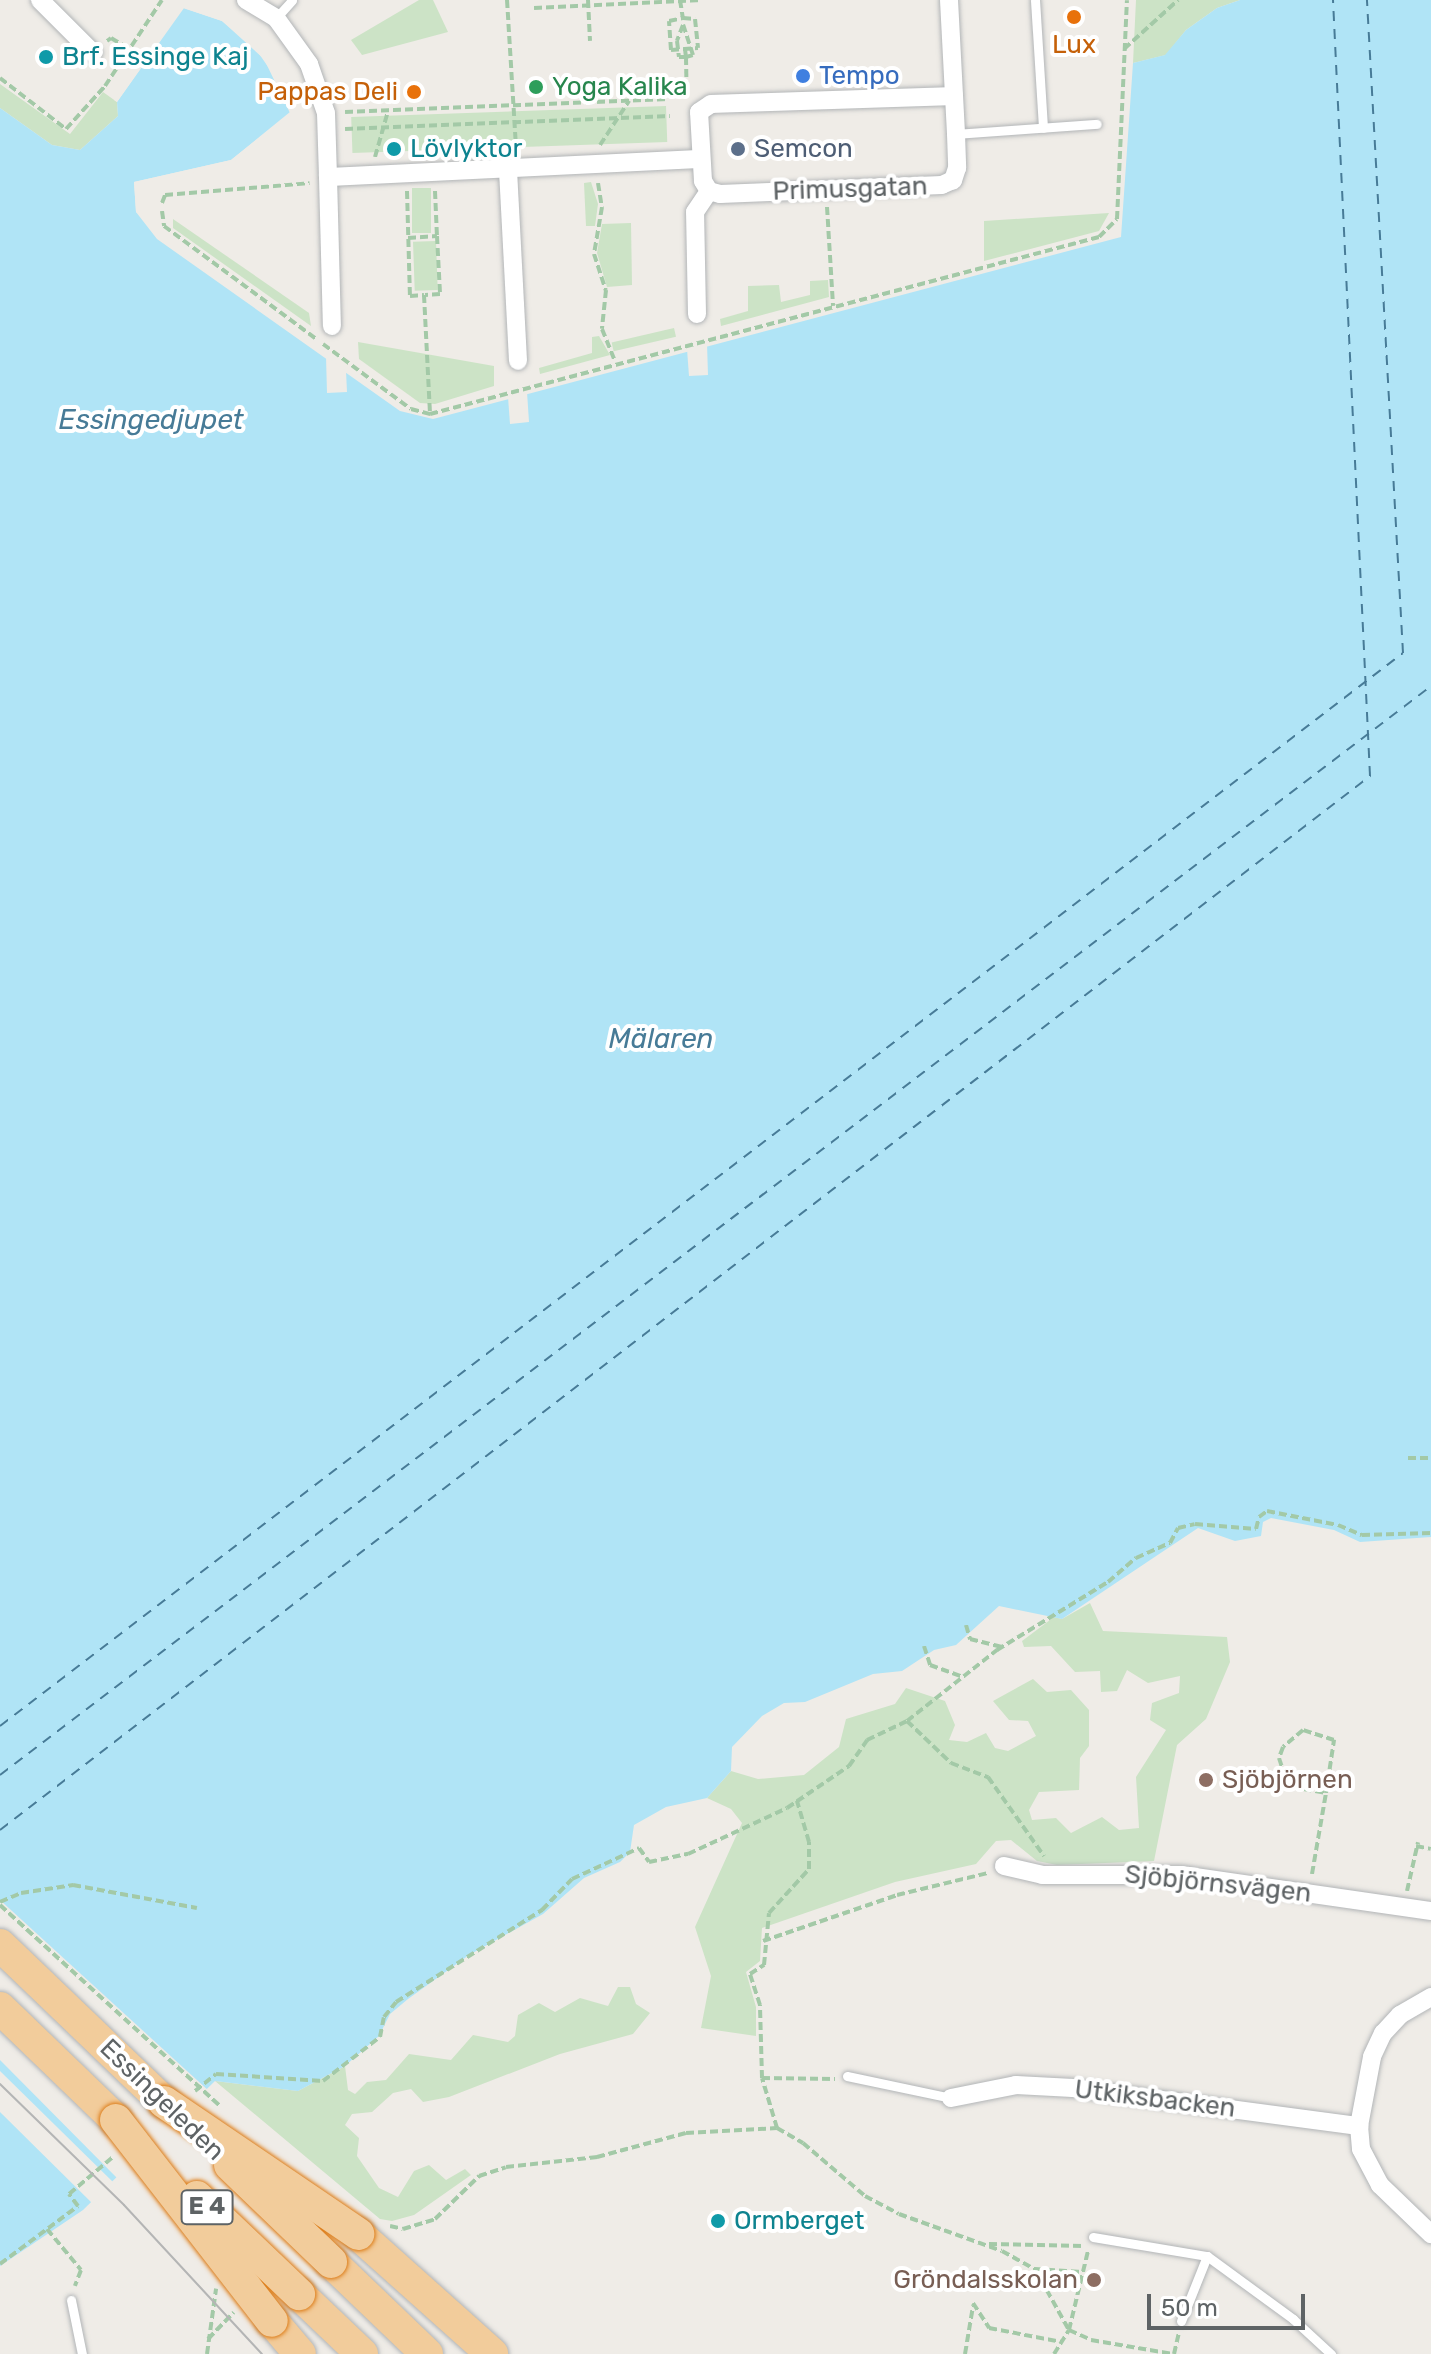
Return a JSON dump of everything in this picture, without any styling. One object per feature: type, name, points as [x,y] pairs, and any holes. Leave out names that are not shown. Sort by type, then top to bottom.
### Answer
[{"type":"highway","name":"Essingeleden","points":[[0,1945],[178,2098],[331,2262],[427,2354]]},
{"type":"highway","name":"Essingeleden","points":[[0,2008],[362,2354]]},
{"type":"highway","points":[[178,2098],[358,2234],[492,2354]]},
{"type":"highway","points":[[116,2120],[300,2354]]},
{"type":"street","points":[[40,0],[93,53]]},
{"type":"street","points":[[246,0],[276,18],[297,43],[320,88],[322,180],[332,326]]},
{"type":"street","name":"Primusgatan","points":[[709,191],[942,185],[953,180],[957,168],[949,0]]},
{"type":"street","points":[[697,314],[695,212],[709,191],[700,159],[699,112],[711,104],[954,96]]},
{"type":"street","points":[[322,180],[700,159]]},
{"type":"street","points":[[508,170],[518,361]]},
{"type":"street","name":"Sjöbjörnsvägen","points":[[1004,1866],[1042,1875],[1181,1875],[1431,1911]]},
{"type":"street","points":[[1431,1997],[1400,2015],[1383,2033],[1372,2057],[1359,2126],[1361,2149],[1380,2185],[1431,2234]]},
{"type":"street","name":"Utkiksbacken","points":[[951,2098],[1016,2085],[1073,2088],[1359,2126]]},
{"type":"lane","points":[[276,18],[292,0]]},
{"type":"lane","points":[[1035,0],[1043,128]]},
{"type":"lane","points":[[956,134],[1097,124]]},
{"type":"lane","points":[[847,2076],[951,2098]]},
{"type":"lane","points":[[1091,2242],[1207,2256],[1293,2319],[1331,2354]]},
{"type":"lane","points":[[1181,2321],[1207,2256]]},
{"type":"lane","points":[[71,2300],[82,2354]]},
{"type":"path","points":[[0,78],[66,129],[105,86],[162,0]]},
{"type":"path","points":[[507,0],[516,149]]},
{"type":"path","points":[[588,0],[590,41]]},
{"type":"path","points":[[680,0],[683,25],[693,55],[679,57],[677,41],[683,25]]},
{"type":"path","points":[[534,8],[702,0]]},
{"type":"path","points":[[1124,49],[1178,0]]},
{"type":"path","points":[[683,18],[695,19],[698,48],[671,50],[669,21],[683,18]]},
{"type":"path","points":[[685,49],[688,98]]},
{"type":"path","points":[[343,113],[669,99]]},
{"type":"path","points":[[600,145],[629,101]]},
{"type":"path","points":[[375,157],[388,111]]},
{"type":"path","points":[[345,129],[670,116]]},
{"type":"path","points":[[596,177],[602,207],[594,254],[606,290],[602,329],[616,362]]},
{"type":"path","points":[[162,203],[165,195],[322,180]]},
{"type":"path","points":[[406,184],[410,296],[440,294],[435,183]]},
{"type":"path","points":[[827,201],[833,306]]},
{"type":"path","points":[[408,238],[437,236]]},
{"type":"path","points":[[424,295],[430,414]]},
{"type":"path","points":[[1408,1458],[1431,1458]]},
{"type":"path","points":[[178,2098],[216,2074],[323,2081],[380,2037],[384,2017],[396,2002],[542,1910],[572,1879],[639,1848],[649,1862],[688,1854],[797,1801],[849,1766],[867,1740],[907,1721],[1002,1647],[1043,1619],[1108,1582],[1136,1558],[1170,1543],[1178,1528],[1195,1524],[1256,1529],[1259,1517],[1267,1511],[1362,1535],[1431,1533]]},
{"type":"path","points":[[966,1625],[970,1639],[1002,1647]]},
{"type":"path","points":[[924,1646],[930,1665],[963,1677]]},
{"type":"path","points":[[907,1721],[951,1763],[988,1777],[1043,1855]]},
{"type":"path","points":[[1308,1892],[1326,1793],[1334,1740],[1303,1730],[1283,1747],[1279,1758],[1286,1780],[1292,1787],[1326,1793]]},
{"type":"path","points":[[777,2128],[762,2078],[760,2005],[750,1974],[764,1965],[763,1941],[769,1913],[809,1869],[809,1842],[797,1801]]},
{"type":"path","points":[[1404,1905],[1417,1844],[1431,1849]]},
{"type":"path","points":[[763,1941],[1004,1866]]},
{"type":"path","points":[[197,1908],[73,1885],[21,1893],[0,1904],[232,2116]]},
{"type":"path","points":[[762,2078],[847,2076]]},
{"type":"path","points":[[403,2229],[435,2219],[479,2176],[506,2167],[597,2157],[686,2133],[777,2128],[803,2143],[865,2196],[987,2245],[1035,2269],[1082,2272]]},
{"type":"path","points":[[0,2264],[78,2206],[69,2194],[118,2154]]},
{"type":"path","points":[[47,2228],[81,2270]]},
{"type":"path","points":[[987,2245],[1091,2242]]},
{"type":"path","points":[[1054,2354],[1069,2330],[1086,2257]]},
{"type":"path","points":[[1035,2269],[1069,2330],[1091,2340],[1174,2354],[1181,2321]]},
{"type":"path","points":[[965,2354],[973,2303],[989,2328],[1062,2342]]},
{"type":"path","points":[[208,2339],[225,2322]]},
{"type":"green space","points":[[419,0],[433,0],[448,32],[362,55],[351,40]]},
{"type":"green space","points":[[1136,0],[1240,0],[1217,8],[1186,30],[1166,55],[1133,63]]},
{"type":"green space","points":[[0,84],[70,134],[103,92],[117,102],[118,116],[80,150],[52,145],[0,108]]},
{"type":"green space","points":[[666,106],[667,142],[352,153],[351,117]]},
{"type":"green space","points":[[591,182],[598,204],[595,226],[586,226],[584,183]]},
{"type":"green space","points":[[412,188],[431,188],[431,233],[412,233]]},
{"type":"green space","points":[[1109,213],[1099,231],[984,261],[984,221]]},
{"type":"green space","points":[[173,219],[309,313],[311,326],[173,228]]},
{"type":"green space","points":[[631,223],[632,285],[607,287],[597,253],[602,224]]},
{"type":"green space","points":[[436,241],[438,290],[415,291],[413,242]]},
{"type":"green space","points":[[828,280],[829,297],[721,326],[720,319],[748,311],[748,286],[779,285],[781,302],[810,295],[810,281]]},
{"type":"green space","points":[[674,328],[676,337],[614,351],[612,342]]},
{"type":"green space","points":[[599,336],[610,355],[540,374],[539,368],[592,353],[592,337]]},
{"type":"green space","points":[[358,342],[494,366],[494,386],[435,404],[420,403],[359,359]]},
{"type":"green space","points":[[1090,1603],[1103,1631],[1227,1637],[1230,1662],[1206,1719],[1177,1745],[1154,1861],[1057,1865],[1037,1861],[1011,1840],[996,1841],[976,1864],[895,1882],[762,1928],[760,1961],[746,1972],[756,2007],[756,2036],[701,2028],[711,1976],[695,1927],[742,1823],[731,1809],[707,1798],[731,1771],[758,1779],[804,1775],[839,1747],[846,1719],[895,1704],[906,1688],[945,1701],[955,1725],[949,1740],[967,1742],[986,1733],[995,1748],[1008,1751],[1036,1736],[1028,1721],[1009,1720],[993,1701],[1033,1679],[1047,1692],[1071,1690],[1089,1710],[1089,1746],[1080,1758],[1079,1790],[1039,1792],[1029,1810],[1032,1820],[1056,1818],[1071,1833],[1102,1817],[1119,1830],[1139,1828],[1136,1777],[1166,1730],[1150,1720],[1152,1703],[1179,1693],[1180,1676],[1148,1683],[1127,1670],[1117,1691],[1101,1692],[1100,1671],[1075,1672],[1051,1646],[1024,1647],[1022,1641],[1054,1617],[1062,1619]]},
{"type":"green space","points":[[618,1987],[630,1987],[636,2004],[650,2013],[633,2034],[560,2054],[449,2097],[423,2102],[411,2089],[393,2093],[372,2112],[352,2114],[345,2125],[359,2138],[357,2156],[379,2188],[398,2197],[414,2171],[429,2165],[446,2180],[465,2169],[471,2175],[414,2215],[392,2221],[380,2219],[215,2081],[298,2091],[345,2066],[348,2090],[355,2094],[367,2082],[386,2080],[409,2054],[451,2060],[473,2035],[508,2042],[515,2036],[518,2015],[539,2003],[555,2012],[580,1998],[608,2006]]},
{"type":"water","name":"Mälaren","points":[[1240,0],[1431,0],[1431,1537],[1360,1542],[1334,1530],[1271,1518],[1263,1522],[1261,1536],[1235,1541],[1198,1528],[1062,1619],[999,1606],[956,1645],[934,1650],[902,1671],[873,1674],[805,1702],[784,1703],[762,1716],[732,1747],[731,1771],[707,1798],[666,1807],[634,1825],[630,1852],[620,1862],[584,1878],[543,1914],[469,1955],[408,1999],[390,2014],[379,2036],[345,2066],[298,2091],[215,2081],[83,2210],[0,2266],[0,108],[52,145],[80,150],[118,116],[117,102],[183,8],[222,21],[264,59],[290,113],[231,160],[134,182],[136,212],[157,239],[400,411],[433,419],[1121,237],[1133,63],[1165,55],[1186,30],[1217,8]]},
{"type":"pier","points":[[184,4],[223,17],[257,45],[284,82],[294,113],[232,164],[138,185],[140,210],[150,222],[136,212],[134,182],[231,160],[290,112],[280,84],[255,48],[222,21],[184,8],[117,102],[114,100]]},
{"type":"pier","points":[[707,344],[708,375],[689,376],[687,349]]},
{"type":"pier","points":[[326,356],[346,371],[347,392],[327,393]]},
{"type":"pier","points":[[527,392],[529,422],[510,424],[508,397]]},
{"type":"pier","points":[[0,1900],[210,2092],[119,2180],[0,2060]]},
{"type":"pier","points":[[0,2071],[115,2184],[94,2205],[0,2112]]},
{"type":"ferry route","points":[[0,1830],[1370,776],[1333,0]]},
{"type":"ferry route","points":[[0,1726],[1403,653],[1367,0]]},
{"type":"ferry route","points":[[0,1775],[1431,686]]},
{"type":"tram line","points":[[0,2084],[124,2205],[262,2354]]},
{"type":"place","name":"Lux","points":[[1074,17]]},
{"type":"place","name":"Brf. Essinge Kaj","points":[[46,57]]},
{"type":"place","name":"Tempo","points":[[803,76]]},
{"type":"place","name":"Yoga Kalika","points":[[536,87]]},
{"type":"place","name":"Pappas Deli","points":[[414,92]]},
{"type":"place","name":"Lövlyktor","points":[[394,149]]},
{"type":"place","name":"Semcon","points":[[738,149]]},
{"type":"place","name":"Sjöbjörnen","points":[[1206,1780]]},
{"type":"place","name":"Ormberget","points":[[718,2221]]},
{"type":"place","name":"Gröndalsskolan","points":[[1094,2280]]},
{"type":"water label","name":"Essingedjupet","points":[[151,420]]}]
